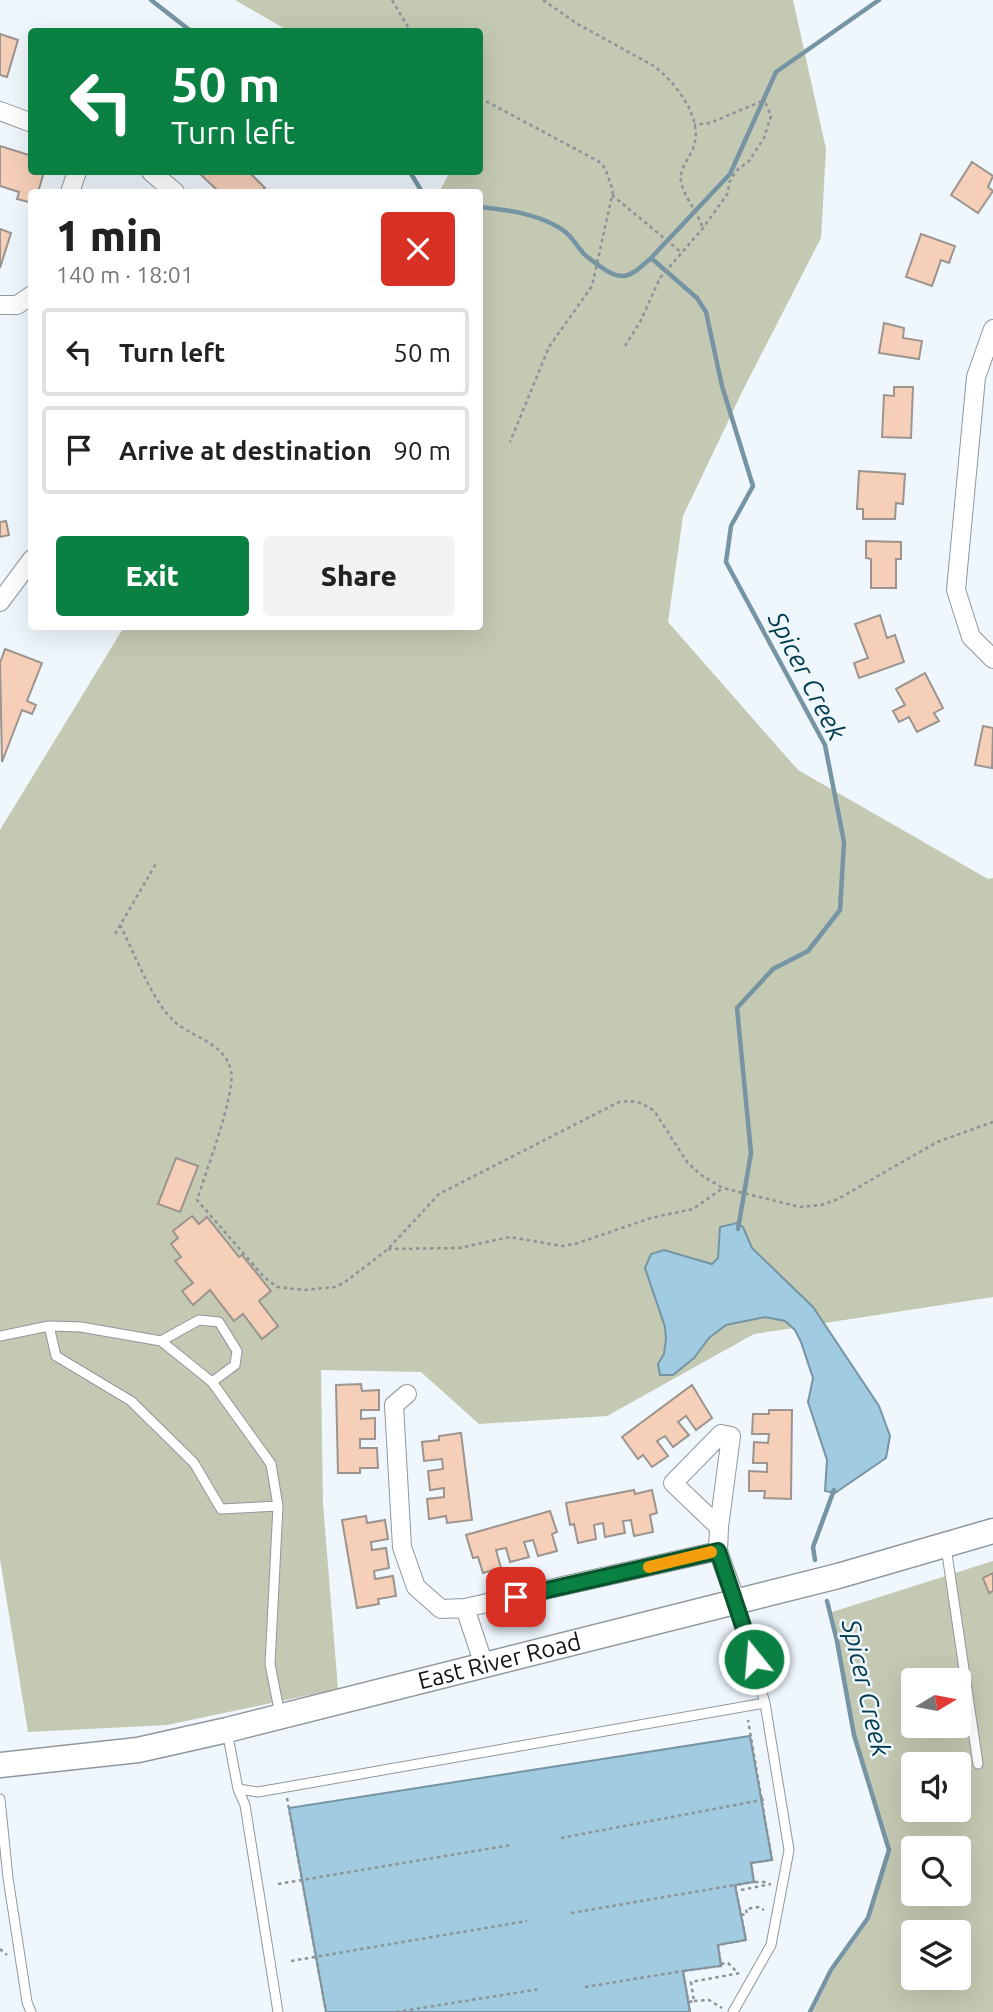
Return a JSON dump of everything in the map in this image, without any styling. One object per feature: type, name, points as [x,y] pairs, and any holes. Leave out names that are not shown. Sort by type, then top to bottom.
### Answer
[{"type":"main road","name":"East River Road","points":[[0,1765],[138,1750],[227,1730],[838,1576],[993,1531]]},
{"type":"street","points":[[0,111],[28,122]]},
{"type":"street","points":[[155,175],[171,189]]},
{"type":"street","points":[[0,305],[17,305],[28,298]]},
{"type":"street","points":[[993,329],[976,377],[956,590],[971,637],[993,659]]},
{"type":"street","points":[[0,602],[28,564]]},
{"type":"street","points":[[407,1394],[394,1405],[402,1546],[416,1587],[441,1609],[465,1608],[718,1551]]},
{"type":"street","points":[[719,1527],[673,1483],[721,1434],[731,1436],[718,1551],[736,1601]]},
{"type":"street","points":[[465,1608],[484,1665]]},
{"type":"lane","points":[[161,1341],[199,1320],[219,1322],[237,1351],[236,1364],[212,1382]]},
{"type":"lane","points":[[0,1336],[49,1326],[80,1327],[161,1341],[212,1382],[271,1464],[278,1506],[270,1664],[280,1716]]},
{"type":"lane","points":[[49,1326],[56,1356],[131,1401],[194,1463],[221,1509],[278,1506]]},
{"type":"lane","points":[[946,1546],[978,1764]]},
{"type":"lane","points":[[730,2012],[771,1945],[789,1850],[765,1703],[736,1601]]},
{"type":"lane","points":[[238,1789],[258,1792],[765,1703]]},
{"type":"lane","points":[[227,1730],[238,1789],[245,1805],[278,2012]]},
{"type":"lane","points":[[0,1799],[4,1878],[30,2012]]},
{"type":"path","points":[[392,0],[409,28]]},
{"type":"path","points":[[543,0],[576,23],[641,58],[664,74],[682,96],[694,125],[695,143],[685,164],[681,181],[703,228]]},
{"type":"path","points":[[483,100],[598,161],[606,168],[612,195],[592,286],[542,360],[510,442]]},
{"type":"path","points":[[625,346],[640,322],[660,278],[703,228],[728,192],[729,183],[736,171],[749,161],[764,138],[771,116],[766,104],[760,102],[710,123],[694,125]]},
{"type":"path","points":[[612,195],[682,253]]},
{"type":"path","points":[[115,934],[158,862]]},
{"type":"path","points":[[120,925],[164,1011],[177,1024],[220,1050],[231,1068],[231,1092],[197,1200],[264,1277],[277,1287],[304,1290],[335,1287],[366,1268],[388,1249],[439,1194],[612,1104],[636,1101],[654,1112],[680,1152],[701,1175],[723,1188],[800,1207],[829,1203],[871,1182],[937,1142],[993,1122]]},
{"type":"path","points":[[508,1158],[511,1164]]},
{"type":"path","points":[[388,1249],[458,1248],[510,1237],[562,1245],[575,1244],[651,1218],[693,1209],[723,1188]]},
{"type":"path","points":[[746,1706],[772,1860],[751,1863],[754,1882]]},
{"type":"path","points":[[561,1838],[760,1801]]},
{"type":"path","points":[[289,1808],[326,2012]]},
{"type":"path","points":[[278,1884],[511,1846]]},
{"type":"path","points":[[571,1913],[765,1880],[774,1883],[741,1890]]},
{"type":"path","points":[[721,1964],[718,1945],[746,1940],[735,1885]]},
{"type":"path","points":[[741,1915],[747,1914],[746,1909],[758,1907],[776,1917]]},
{"type":"path","points":[[291,1961],[527,1921]]},
{"type":"path","points":[[585,1987],[728,1963],[738,1973]]},
{"type":"path","points":[[694,2001],[691,1982],[757,1970]]},
{"type":"path","points":[[683,1971],[690,2012]]},
{"type":"path","points":[[396,2012],[540,1989]]},
{"type":"path","points":[[688,2002],[709,2000],[730,2012]]},
{"type":"green space","points":[[235,0],[793,0],[826,149],[821,238],[743,390],[683,516],[668,622],[798,770],[988,879],[993,878],[993,1297],[754,1334],[607,1416],[479,1424],[421,1372],[321,1370],[323,1504],[338,1689],[167,1725],[28,1732],[0,1559],[0,830],[122,630],[483,630],[483,189],[441,189],[448,175],[483,175],[483,28],[284,28]]},
{"type":"green space","points":[[993,1561],[993,2012],[813,2012],[833,1971],[870,1919],[890,1851],[856,1736],[832,1612]]},
{"type":"water","points":[[737,1223],[743,1227],[752,1248],[813,1307],[879,1406],[890,1436],[886,1458],[835,1493],[825,1491],[827,1460],[808,1402],[813,1378],[801,1342],[795,1330],[785,1321],[765,1317],[726,1325],[709,1338],[694,1358],[673,1375],[660,1375],[658,1364],[664,1354],[666,1339],[665,1327],[645,1268],[651,1254],[664,1250],[712,1264],[718,1258],[720,1227]]},
{"type":"water","points":[[750,1736],[772,1860],[751,1863],[754,1882],[735,1885],[746,1940],[718,1945],[721,1966],[683,1971],[690,2012],[326,2012],[289,1808]]},
{"type":"building","points":[[0,34],[18,40],[7,77],[0,75]]},
{"type":"building","points":[[0,146],[28,155],[28,175],[43,175],[39,189],[28,189],[28,202],[17,199],[19,192],[0,186]]},
{"type":"building","points":[[972,162],[993,176],[988,187],[993,191],[978,213],[951,195]]},
{"type":"building","points":[[201,175],[252,175],[265,188],[264,189],[216,189]]},
{"type":"building","points":[[0,229],[11,233],[0,268]]},
{"type":"building","points":[[921,234],[955,246],[949,263],[941,260],[932,286],[906,277]]},
{"type":"building","points":[[884,323],[904,328],[903,338],[922,341],[919,359],[879,353]]},
{"type":"building","points":[[894,387],[913,387],[911,438],[882,437],[884,395],[894,396]]},
{"type":"building","points":[[859,471],[905,474],[903,504],[896,503],[895,519],[863,519],[863,509],[857,509]]},
{"type":"building","points":[[6,521],[9,535],[0,537],[0,522]]},
{"type":"building","points":[[866,541],[901,542],[901,559],[896,559],[896,588],[871,588],[871,559],[866,558]]},
{"type":"building","points":[[880,615],[887,638],[895,635],[904,662],[859,678],[854,663],[868,658],[855,624]]},
{"type":"building","points":[[5,649],[42,663],[27,701],[36,705],[32,714],[22,710],[2,762],[0,663]]},
{"type":"building","points":[[925,673],[943,708],[934,713],[939,721],[917,732],[909,717],[899,722],[893,711],[905,705],[896,689]]},
{"type":"building","points":[[983,726],[993,728],[992,768],[975,765]]},
{"type":"building","points":[[176,1158],[198,1166],[180,1212],[158,1204]]},
{"type":"building","points":[[192,1216],[199,1224],[207,1217],[271,1291],[259,1301],[278,1326],[262,1339],[243,1314],[234,1321],[210,1290],[193,1305],[182,1291],[193,1283],[175,1261],[181,1257],[171,1244],[178,1238],[173,1231]]},
{"type":"building","points":[[361,1384],[362,1391],[379,1390],[379,1410],[361,1410],[361,1419],[375,1418],[375,1439],[360,1439],[360,1448],[377,1448],[378,1468],[360,1468],[360,1473],[338,1473],[336,1385]]},
{"type":"building","points":[[692,1385],[712,1418],[696,1430],[686,1416],[678,1422],[689,1435],[673,1447],[665,1436],[657,1441],[668,1456],[652,1467],[643,1455],[638,1459],[622,1437]]},
{"type":"building","points":[[769,1410],[792,1410],[791,1499],[764,1498],[765,1491],[749,1491],[749,1471],[767,1472],[767,1463],[753,1463],[754,1442],[768,1443],[769,1434],[752,1434],[753,1414],[769,1414]]},
{"type":"building","points":[[461,1433],[472,1520],[447,1523],[446,1516],[429,1519],[427,1499],[444,1497],[444,1488],[430,1490],[428,1471],[443,1469],[442,1459],[424,1461],[422,1442]]},
{"type":"building","points":[[634,1490],[635,1494],[652,1490],[657,1513],[650,1515],[653,1532],[634,1536],[631,1520],[623,1521],[625,1533],[605,1537],[603,1523],[594,1525],[596,1539],[578,1543],[574,1524],[570,1525],[566,1503]]},
{"type":"building","points":[[550,1511],[557,1532],[552,1534],[557,1551],[538,1556],[533,1540],[524,1542],[529,1557],[510,1562],[506,1548],[496,1550],[501,1568],[483,1573],[478,1557],[473,1558],[466,1535]]},
{"type":"building","points":[[366,1516],[367,1523],[385,1520],[388,1539],[371,1542],[372,1550],[386,1548],[389,1568],[374,1571],[375,1579],[393,1576],[396,1596],[378,1599],[379,1604],[357,1608],[342,1520]]},
{"type":"building","points":[[993,1573],[993,1591],[989,1593],[983,1578]]},
{"type":"waterway","name":"Spicer Creek","points":[[151,0],[187,28]]},
{"type":"waterway","points":[[651,258],[730,174],[776,72],[879,0]]},
{"type":"waterway","name":"Spicer Creek","points":[[412,175],[420,189]]},
{"type":"waterway","name":"Spicer Creek","points":[[483,207],[520,213],[549,222],[566,232],[588,258],[616,275],[633,273],[651,258],[697,298],[706,312],[722,386],[753,486],[731,526],[726,562],[825,745],[844,842],[840,910],[808,951],[773,969],[737,1008],[751,1153],[738,1229]]},
{"type":"waterway","name":"Spicer Creek","points":[[815,1560],[813,1547],[834,1490]]},
{"type":"waterway","name":"Spicer Creek","points":[[810,2012],[831,1970],[868,1918],[889,1850],[854,1735],[827,1601]]},
{"type":"slow traffic","points":[[649,1567],[711,1552]]},
{"type":"route","points":[[516,1597],[718,1551],[754,1659]]}]
